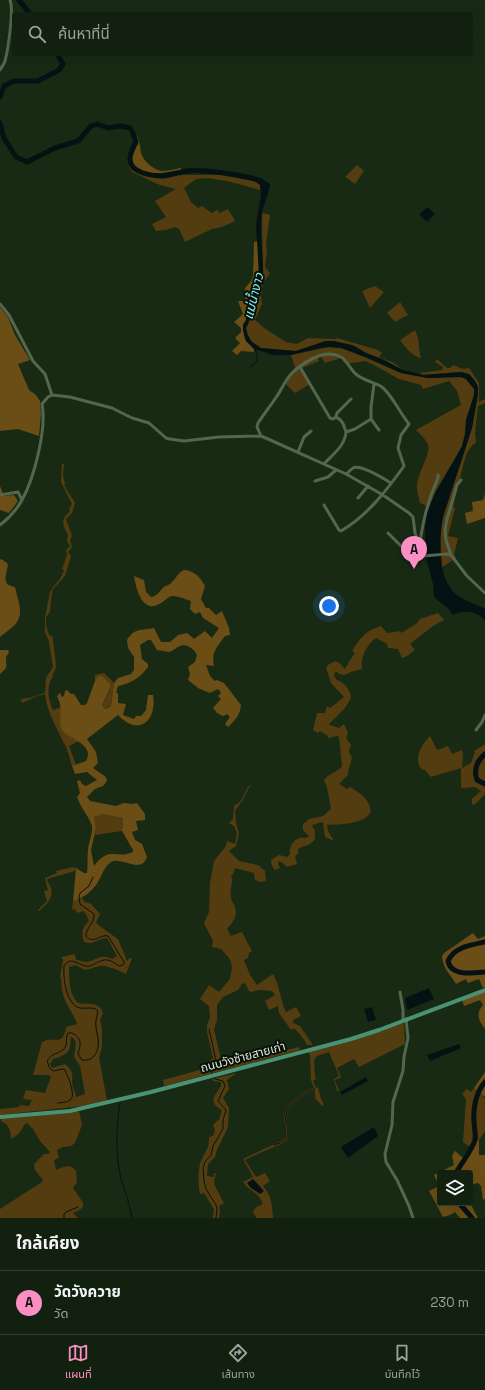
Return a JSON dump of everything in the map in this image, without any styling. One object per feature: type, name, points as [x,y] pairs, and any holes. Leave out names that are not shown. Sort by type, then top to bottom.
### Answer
[{"type":"main road","name":"ถนนวังซ้ายสายเก่า","points":[[0,1117],[70,1111],[151,1092],[206,1076],[345,1040],[405,1020],[485,990]]},
{"type":"street","points":[[0,70],[4,62],[8,39],[12,8],[10,0]]},
{"type":"street","points":[[0,304],[9,315],[33,361],[43,371],[52,395]]},
{"type":"street","points":[[261,436],[256,427],[287,380],[300,367],[322,355],[339,356],[358,376],[378,385],[385,391],[409,424],[401,436],[398,448],[404,466],[383,495],[366,512],[341,531],[324,505]]},
{"type":"street","points":[[300,367],[330,418],[333,419],[336,417]]},
{"type":"street","points":[[374,384],[371,419],[379,430]]},
{"type":"street","points":[[0,525],[7,520],[22,501],[34,471],[39,449],[43,424],[42,404],[48,396],[52,395],[70,397],[112,408],[132,418],[149,423],[170,440],[184,441],[219,437],[261,436],[346,474],[383,495],[409,513],[413,517],[419,548],[423,556],[449,554]]},
{"type":"street","points":[[336,417],[337,413],[351,399]]},
{"type":"street","points":[[324,464],[341,447],[346,439],[344,425],[336,417]]},
{"type":"street","points":[[346,432],[355,429],[371,419]]},
{"type":"street","points":[[298,452],[304,438],[311,431]]},
{"type":"street","points":[[346,474],[353,468],[358,468],[378,475],[392,483]]},
{"type":"street","points":[[315,481],[328,477],[336,470]]},
{"type":"street","points":[[419,548],[423,519],[438,475]]},
{"type":"street","points":[[461,480],[456,490],[446,523],[445,537],[449,554],[467,576],[485,593]]},
{"type":"street","points":[[358,498],[368,486]]},
{"type":"street","points":[[0,495],[18,492],[22,501]]},
{"type":"street","points":[[388,533],[408,553],[419,548]]},
{"type":"street","points":[[476,730],[485,715]]},
{"type":"street","points":[[400,992],[408,1038],[403,1071],[393,1102],[392,1125],[385,1154],[386,1162],[397,1180],[413,1218]]},
{"type":"shaded area","points":[[136,134],[142,156],[149,165],[162,171],[181,168],[181,170],[154,173],[140,170],[135,167],[132,161],[132,154],[138,144]]},
{"type":"shaded area","points":[[127,162],[134,170],[153,177],[221,175],[257,182],[260,185],[260,190],[210,178],[197,179],[192,182],[184,188],[191,202],[198,208],[202,206],[212,213],[217,210],[220,213],[228,209],[235,221],[222,227],[212,229],[185,242],[179,229],[175,227],[156,231],[152,224],[166,217],[155,201],[176,189],[160,185],[132,172]]},
{"type":"shaded area","points":[[357,165],[364,171],[355,184],[345,177]]},
{"type":"shaded area","points":[[262,213],[270,215],[266,244],[267,251],[265,267],[270,273],[263,283],[261,295],[262,304],[255,320],[264,328],[286,342],[297,344],[308,338],[337,338],[378,350],[382,353],[379,357],[394,363],[403,370],[382,359],[366,353],[355,346],[334,341],[325,341],[296,351],[261,348],[252,342],[245,330],[252,312],[251,302],[254,294],[262,284]]},
{"type":"shaded area","points":[[258,241],[259,274],[256,284],[251,290],[246,320],[243,325],[246,341],[254,349],[254,352],[241,351],[237,355],[232,351],[240,343],[235,338],[241,332],[241,328],[234,322],[243,314],[238,301],[245,301],[245,288],[253,276],[254,242]]},
{"type":"shaded area","points":[[375,286],[384,292],[370,308],[362,291]]},
{"type":"shaded area","points":[[400,302],[408,315],[395,322],[387,313]]},
{"type":"shaded area","points":[[0,307],[8,317],[15,335],[30,360],[18,364],[29,390],[36,395],[40,401],[41,414],[39,436],[18,429],[0,431]]},
{"type":"shaded area","points":[[415,330],[418,337],[421,358],[412,354],[400,340]]},
{"type":"shaded area","points":[[329,347],[341,348],[401,373],[428,378],[461,377],[466,379],[474,389],[474,395],[466,420],[462,446],[436,491],[429,507],[420,503],[417,491],[418,480],[428,453],[428,445],[416,430],[461,405],[457,391],[449,381],[423,389],[421,385],[399,379],[366,361],[345,364],[341,358],[325,363],[321,357],[318,358],[319,361],[302,368],[310,384],[295,393],[284,382],[295,368],[291,355]]},
{"type":"shaded area","points":[[437,359],[447,368],[454,365],[465,369],[469,368],[479,383],[479,402],[485,399],[485,403],[478,406],[475,433],[476,443],[469,449],[465,459],[460,479],[462,481],[458,486],[453,507],[455,508],[448,536],[458,538],[454,555],[456,558],[442,567],[440,532],[443,517],[472,428],[478,387],[469,374],[461,372],[423,375],[420,373],[442,370],[443,367],[435,362]]},
{"type":"shaded area","points":[[62,464],[64,464],[64,485],[75,503],[72,513],[66,519],[72,536],[70,540],[72,547],[68,552],[71,556],[65,576],[53,589],[50,611],[46,618],[46,625],[49,635],[52,636],[56,666],[49,684],[48,693],[53,710],[61,707],[61,714],[70,736],[79,741],[69,746],[76,765],[72,766],[66,747],[50,714],[45,694],[22,703],[21,699],[30,698],[45,693],[46,678],[53,667],[49,642],[45,632],[45,618],[50,592],[60,579],[64,570],[62,569],[67,555],[66,550],[70,546],[67,541],[68,534],[63,522],[67,514],[70,512],[69,509],[72,504],[61,482]]},
{"type":"shaded area","points":[[0,486],[4,496],[14,495],[18,501],[9,513],[0,510]]},
{"type":"shaded area","points":[[485,494],[485,518],[467,524],[465,513],[473,511],[472,502],[483,500]]},
{"type":"shaded area","points":[[0,559],[8,564],[6,581],[10,586],[15,587],[20,614],[17,622],[0,637]]},
{"type":"shaded area","points":[[184,570],[194,573],[199,577],[205,586],[201,599],[206,608],[209,608],[216,615],[222,611],[229,628],[230,635],[225,636],[215,650],[213,657],[214,666],[206,665],[210,676],[215,681],[217,680],[224,683],[241,705],[240,712],[228,727],[225,724],[230,717],[227,714],[223,716],[217,713],[213,708],[221,699],[218,696],[221,693],[219,690],[218,689],[210,693],[198,688],[188,680],[190,674],[188,667],[195,662],[197,655],[192,648],[184,645],[169,652],[157,650],[151,640],[148,640],[140,645],[142,659],[148,664],[148,667],[135,680],[118,686],[116,693],[118,693],[118,703],[126,704],[123,715],[134,719],[136,716],[141,716],[146,710],[148,695],[153,695],[154,704],[152,712],[149,719],[145,723],[139,725],[133,725],[126,722],[118,715],[87,739],[96,752],[98,763],[93,768],[106,777],[107,781],[103,786],[95,789],[87,797],[90,801],[116,806],[124,803],[137,803],[145,814],[145,820],[136,821],[138,830],[132,832],[135,840],[142,844],[147,857],[140,865],[120,861],[111,862],[105,868],[97,884],[85,896],[73,901],[76,868],[84,873],[87,873],[88,848],[92,829],[91,822],[77,797],[80,793],[77,781],[80,780],[82,784],[86,786],[97,780],[87,772],[75,774],[72,766],[86,761],[88,755],[87,750],[84,746],[62,730],[60,724],[60,703],[57,696],[60,693],[62,697],[64,696],[65,691],[67,690],[71,694],[74,694],[81,705],[85,705],[95,681],[99,676],[103,677],[110,684],[110,688],[102,705],[105,709],[111,706],[114,683],[118,678],[131,674],[134,670],[134,657],[128,648],[127,640],[136,631],[154,628],[161,642],[170,642],[178,635],[187,633],[194,639],[205,631],[212,638],[219,628],[203,618],[200,612],[195,614],[190,609],[191,601],[172,596],[155,606],[149,606],[139,594],[134,576],[144,580],[146,592],[151,597],[155,596],[164,587],[170,584]],"holes":[[[102,814],[123,818],[122,831],[133,852],[122,855],[109,854],[104,856],[94,866],[91,850],[96,828],[94,817]]]},
{"type":"shaded area","points":[[438,613],[444,620],[433,626],[410,644],[415,650],[407,656],[402,658],[398,649],[388,648],[387,644],[376,638],[370,644],[363,656],[362,669],[344,675],[335,672],[334,676],[347,687],[351,698],[345,708],[329,724],[339,728],[344,724],[348,733],[346,738],[351,745],[349,752],[352,758],[348,775],[339,784],[347,789],[350,787],[361,794],[368,803],[371,812],[357,822],[327,825],[328,831],[334,841],[325,837],[323,822],[312,825],[315,831],[315,839],[309,844],[298,849],[298,853],[295,857],[297,864],[287,867],[279,861],[278,864],[280,868],[275,870],[272,866],[271,860],[279,855],[287,857],[290,854],[291,847],[295,840],[309,836],[303,830],[303,824],[309,819],[323,816],[331,809],[327,787],[324,780],[342,766],[339,737],[328,738],[327,735],[320,731],[318,733],[313,730],[317,713],[325,713],[327,706],[330,708],[344,697],[331,683],[326,668],[335,661],[341,664],[345,669],[355,653],[352,651],[355,646],[364,635],[371,630],[381,626],[387,633],[400,631],[401,633],[416,624],[420,619]]},
{"type":"shaded area","points":[[0,650],[8,650],[9,652],[6,657],[6,668],[0,674]]},
{"type":"shaded area","points":[[104,673],[114,683],[111,706],[105,709],[102,705],[110,689],[95,681],[95,675]]},
{"type":"shaded area","points":[[430,736],[437,750],[448,746],[452,754],[462,750],[462,768],[471,763],[475,752],[474,751],[485,744],[485,794],[474,805],[472,804],[472,799],[481,791],[475,787],[461,787],[461,768],[431,777],[419,766],[419,752]]},
{"type":"shaded area","points":[[251,784],[235,811],[239,833],[236,846],[229,851],[239,861],[258,865],[265,871],[266,881],[260,882],[255,880],[254,873],[235,868],[231,876],[231,900],[235,907],[236,913],[233,921],[227,929],[231,936],[242,932],[252,951],[249,953],[248,958],[244,960],[250,975],[257,985],[273,974],[286,1012],[296,1007],[301,1016],[293,1020],[293,1023],[300,1026],[313,1045],[307,1045],[294,1028],[291,1030],[279,1013],[278,1006],[269,1010],[265,1001],[275,995],[272,991],[259,990],[251,992],[245,983],[242,984],[238,990],[223,997],[217,1005],[217,1020],[214,1029],[221,1066],[299,1047],[300,1050],[164,1086],[163,1080],[207,1068],[207,1063],[213,1058],[207,1032],[207,1025],[210,1017],[209,1006],[200,999],[209,985],[219,992],[230,979],[232,968],[229,958],[221,949],[212,947],[213,941],[204,923],[209,912],[210,883],[214,861],[226,846],[227,841],[235,844],[237,833],[234,826],[229,823],[233,819],[234,806],[240,802]]},
{"type":"shaded area","points":[[102,814],[124,818],[122,831],[95,835],[96,828],[94,817]]},
{"type":"shaded area","points":[[73,867],[76,868],[75,871],[47,879],[52,892],[44,907],[39,911],[38,910],[47,901],[44,891],[48,890],[45,878],[57,873],[56,871]]},
{"type":"shaded area","points":[[82,898],[85,902],[91,904],[100,914],[96,922],[98,925],[118,939],[127,961],[132,958],[126,974],[105,966],[99,966],[88,970],[76,965],[69,967],[70,986],[75,1000],[78,1003],[96,1005],[103,1013],[100,1020],[102,1029],[102,1046],[99,1058],[107,1100],[83,1106],[0,1115],[0,1109],[19,1107],[20,1105],[29,1106],[32,1100],[23,1099],[26,1090],[45,1093],[51,1077],[49,1075],[33,1075],[42,1042],[46,1040],[60,1039],[65,1033],[66,1027],[77,1024],[62,992],[60,977],[63,960],[61,957],[75,954],[76,960],[86,962],[101,957],[108,957],[112,959],[117,956],[107,938],[90,943],[84,942],[83,930],[89,921],[83,911],[77,913],[75,909],[72,910],[73,901]],"holes":[[[71,1037],[76,1042],[74,1057],[80,1066],[85,1094],[76,1097],[72,1084],[72,1073],[69,1067],[65,1064],[52,1068],[50,1064],[53,1059],[63,1055],[69,1050]]]},
{"type":"shaded area","points":[[473,933],[478,939],[485,936],[485,987],[483,988],[479,979],[468,983],[466,979],[456,984],[445,968],[442,956],[444,953]]},
{"type":"shaded area","points":[[485,992],[485,1029],[479,1017],[479,1011],[483,1005],[480,1000],[464,1006],[462,1000]]},
{"type":"shaded area","points":[[404,1023],[405,1044],[359,1067],[354,1059],[337,1068],[341,1077],[335,1080],[339,1091],[337,1091],[334,1079],[339,1076],[329,1052],[317,1056],[314,1060],[316,1079],[313,1081],[316,1088],[318,1087],[324,1105],[322,1106],[315,1098],[315,1090],[299,1098],[294,1102],[288,1112],[286,1124],[287,1140],[245,1160],[256,1177],[265,1173],[270,1181],[263,1186],[270,1197],[273,1218],[257,1218],[253,1212],[256,1207],[263,1204],[257,1194],[243,1182],[253,1177],[243,1159],[285,1138],[284,1122],[287,1110],[293,1100],[314,1088],[311,1080],[310,1055],[308,1052]]},
{"type":"shaded area","points":[[485,1072],[485,1095],[484,1097],[474,1088]]},
{"type":"shaded area","points":[[237,1073],[227,1080],[229,1089],[223,1098],[229,1108],[228,1127],[215,1157],[208,1164],[207,1176],[214,1177],[214,1173],[216,1173],[214,1182],[215,1186],[224,1203],[219,1206],[219,1218],[213,1218],[214,1209],[204,1193],[200,1194],[199,1182],[199,1168],[201,1161],[208,1147],[209,1137],[213,1136],[215,1130],[213,1125],[219,1120],[222,1110],[217,1107],[214,1102],[215,1096],[221,1086],[221,1082],[213,1081],[212,1079]]},
{"type":"shaded area","points":[[474,1088],[485,1099],[485,1131],[479,1140],[472,1140],[470,1147],[463,1142],[466,1099],[462,1094],[467,1089],[471,1092]]},
{"type":"shaded area","points":[[79,1110],[82,1125],[75,1143],[71,1146],[63,1147],[57,1150],[59,1158],[54,1160],[56,1170],[69,1166],[76,1171],[77,1183],[73,1187],[83,1205],[82,1208],[73,1213],[78,1218],[0,1218],[0,1209],[42,1182],[43,1180],[35,1170],[34,1164],[44,1154],[48,1154],[50,1152],[27,1123],[16,1136],[11,1139],[9,1128],[1,1121],[1,1118]]},
{"type":"shaded area","points":[[472,1140],[479,1140],[479,1155],[485,1155],[485,1199],[483,1200],[481,1186],[478,1183],[473,1184],[473,1170],[444,1170],[454,1165],[452,1156],[455,1151],[463,1158],[470,1147]]},
{"type":"shaded area","points":[[437,1174],[437,1182],[434,1175]]},
{"type":"shaded area","points":[[437,1187],[437,1206],[429,1191]]},
{"type":"shaded area","points":[[437,1206],[472,1206],[478,1218],[460,1218],[455,1212],[443,1217]]},
{"type":"water","points":[[255,177],[261,178],[270,184],[261,222],[263,279],[253,296],[250,316],[246,328],[248,336],[252,342],[261,348],[296,351],[326,341],[333,341],[352,345],[403,370],[423,375],[461,372],[469,374],[475,381],[478,387],[478,394],[472,428],[443,517],[440,548],[443,569],[450,588],[460,597],[485,609],[485,620],[470,612],[462,612],[453,615],[447,607],[434,597],[433,584],[426,558],[425,527],[427,513],[436,491],[462,446],[466,420],[474,395],[474,389],[466,379],[461,377],[428,378],[401,373],[366,357],[341,348],[320,348],[291,355],[273,355],[254,349],[246,341],[243,325],[246,320],[248,295],[256,284],[259,274],[256,224],[261,195],[260,185],[255,181]]},
{"type":"water","points":[[428,207],[435,214],[427,222],[419,214]]},
{"type":"water","points":[[429,988],[434,999],[407,1010],[405,998]]},
{"type":"water","points":[[372,1007],[376,1020],[368,1022],[364,1009]]},
{"type":"water","points":[[459,1044],[461,1048],[430,1061],[427,1055]]},
{"type":"water","points":[[366,1077],[368,1081],[342,1095],[340,1092]]},
{"type":"water","points":[[374,1127],[378,1136],[348,1158],[341,1147]]},
{"type":"water","points":[[253,1179],[264,1191],[260,1194],[251,1188],[247,1183]]},
{"type":"waterway","name":"แม่น้ำงาว","points":[[19,0],[28,12]]},
{"type":"waterway","name":"แม่น้ำงาว","points":[[0,97],[4,86],[14,81],[38,81],[59,70],[63,64],[58,56]]},
{"type":"waterway","name":"แม่น้ำงาว","points":[[0,123],[4,138],[16,157],[27,162],[55,148],[78,141],[91,126],[97,124],[108,128],[120,126],[130,128],[136,142],[132,150],[130,159],[131,164],[142,173],[163,176],[187,171],[203,171],[235,175],[260,181]]},
{"type":"waterway","points":[[250,367],[257,361],[255,349]]},
{"type":"waterway","points":[[485,754],[478,762],[475,772],[477,780],[485,784]]},
{"type":"waterway","points":[[58,1103],[68,1101],[72,1098],[71,1087],[65,1070],[62,1069],[54,1071],[50,1068],[48,1064],[50,1057],[64,1049],[68,1033],[72,1033],[78,1037],[80,1042],[78,1054],[82,1060],[93,1057],[98,1047],[96,1030],[98,1011],[92,1008],[80,1008],[71,1002],[66,990],[64,966],[70,961],[86,966],[90,966],[105,960],[120,966],[124,964],[108,936],[91,940],[86,936],[94,914],[80,904],[79,897],[80,893],[89,886],[93,877]]},
{"type":"waterway","points":[[485,942],[464,947],[454,953],[448,961],[450,966],[458,972],[485,972]]},
{"type":"waterway","points":[[209,1029],[215,1056],[215,1061],[210,1069],[212,1074]]},
{"type":"waterway","points":[[213,1077],[223,1081],[225,1086],[218,1101],[226,1110],[223,1120],[223,1129],[203,1168],[206,1189],[216,1205],[216,1218]]},
{"type":"waterway","points":[[458,1170],[469,1153],[475,1140],[475,1106],[479,1090],[485,1082]]},
{"type":"waterway","points":[[274,1145],[286,1139],[286,1116],[291,1105],[299,1097],[315,1089]]},
{"type":"waterway","points":[[120,1103],[117,1132],[118,1160],[121,1179],[132,1218]]},
{"type":"waterway","points":[[462,1206],[472,1218]]},
{"type":"waterway","points":[[64,1218],[64,1214],[66,1212],[78,1207]]},
{"type":"place","name":"วัดวังควาย","points":[[414,569]]}]
